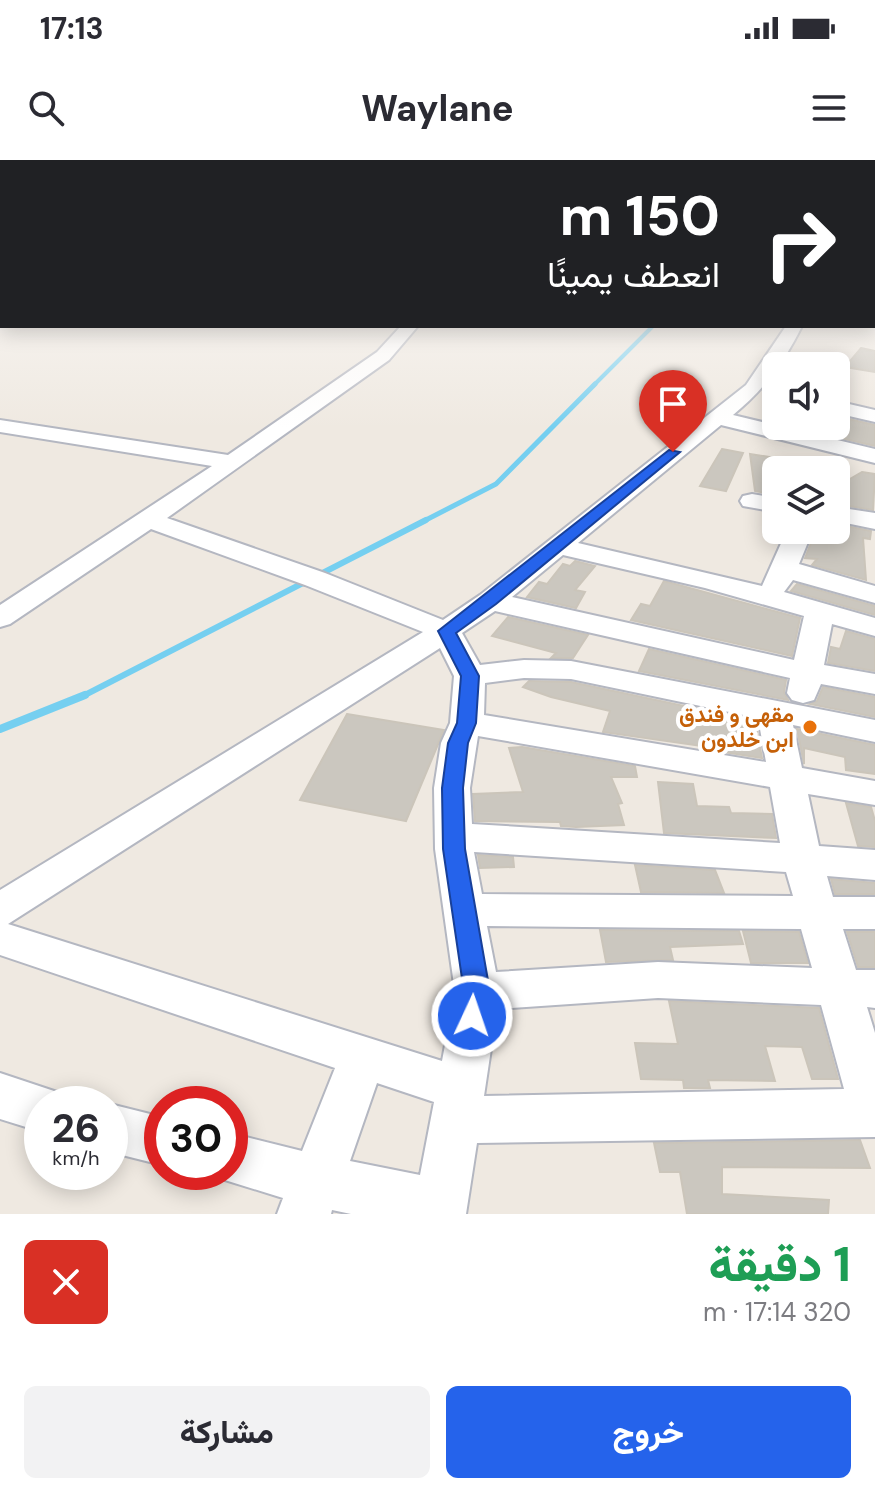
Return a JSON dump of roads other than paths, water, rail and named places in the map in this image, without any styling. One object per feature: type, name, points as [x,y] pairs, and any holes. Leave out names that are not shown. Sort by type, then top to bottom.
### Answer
[{"type":"street","points":[[0,618],[383,356],[407,329]]},
{"type":"street","points":[[781,352],[792,329]]},
{"type":"street","points":[[0,910],[446,631],[490,601],[718,418],[762,394]]},
{"type":"street","points":[[850,410],[874,414]]},
{"type":"street","points":[[718,418],[875,456]]},
{"type":"street","points":[[0,426],[231,462]]},
{"type":"street","points":[[823,456],[826,446]]},
{"type":"street","points":[[850,517],[875,521]]},
{"type":"street","points":[[146,519],[315,579],[446,631],[470,676],[467,723],[458,743],[452,788],[453,837],[477,992],[455,1104],[439,1210],[310,1197],[248,1167]]},
{"type":"street","points":[[770,596],[786,569],[795,544]]},
{"type":"street","points":[[559,546],[770,596],[875,627]]},
{"type":"street","points":[[786,569],[875,595]]},
{"type":"street","points":[[0,591],[34,597]]},
{"type":"street","points":[[490,601],[807,672],[875,684]]},
{"type":"street","points":[[0,938],[362,1059],[455,1104],[875,1112],[856,988],[817,913],[803,861],[787,777],[786,713],[807,672],[820,610]]},
{"type":"street","points":[[470,676],[524,669],[571,670],[875,731]]},
{"type":"street","points":[[467,723],[875,793]]},
{"type":"street","points":[[453,837],[644,847],[875,865]]},
{"type":"street","points":[[462,910],[875,913]]},
{"type":"street","points":[[477,992],[658,980],[856,988]]},
{"type":"street","points":[[310,1197],[362,1059]]},
{"type":"street","points":[[0,1096],[24,1103]]},
{"type":"waterway","points":[[595,384],[650,329]]},
{"type":"waterway","points":[[422,522],[496,484],[595,384]]},
{"type":"waterway","points":[[85,695],[426,520]]},
{"type":"waterway","points":[[0,729],[85,695]]},
{"type":"place","name":"مقهى و فندق ابن خلدون","points":[[810,727]]}]
